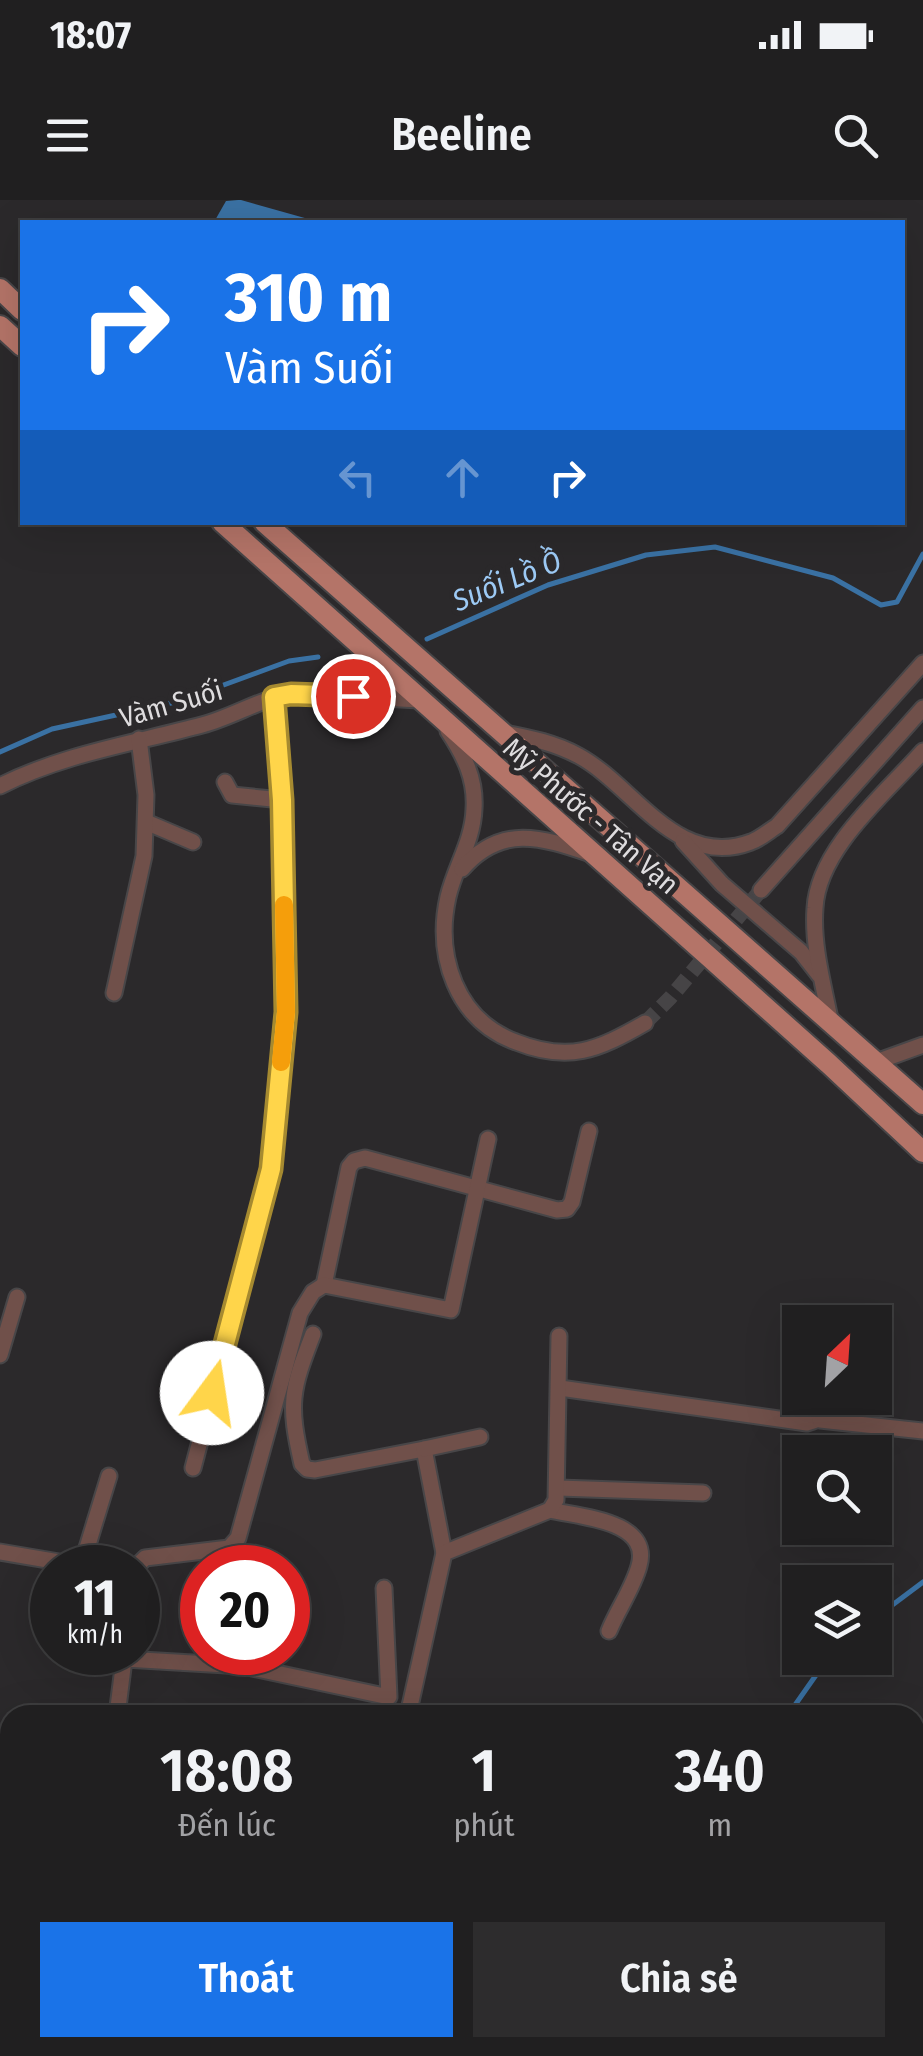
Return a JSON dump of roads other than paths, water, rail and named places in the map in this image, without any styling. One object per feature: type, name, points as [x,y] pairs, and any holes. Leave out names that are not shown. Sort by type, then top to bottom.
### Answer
[{"type":"main road","points":[[0,290],[20,308]]},
{"type":"main road","points":[[0,326],[20,344]]},
{"type":"main road","name":"Mỹ Phước - Tân Vạn","points":[[225,525],[923,1152]]},
{"type":"main road","name":"Mỹ Phước - Tân Vạn","points":[[267,525],[923,1104]]},
{"type":"street","points":[[681,839],[712,848],[750,843],[777,826],[923,663]]},
{"type":"street","name":"Vàm Suối","points":[[0,786],[19,776],[138,739],[207,724],[274,697],[291,694],[419,700]]},
{"type":"street","points":[[193,1468],[271,1169],[286,1012],[282,800],[274,697]]},
{"type":"street","points":[[761,890],[923,708]]},
{"type":"street","points":[[443,722],[464,754],[472,780],[474,811],[459,872],[449,894],[443,937],[446,964],[472,1014],[505,1038],[534,1049],[570,1054],[601,1048],[645,1023]]},
{"type":"street","points":[[500,732],[547,742],[580,756],[681,839],[722,884],[801,952],[824,983]]},
{"type":"street","points":[[114,993],[144,856],[146,795],[138,739]]},
{"type":"street","points":[[831,1024],[814,913],[820,878],[832,852],[923,751]]},
{"type":"street","points":[[225,782],[232,794],[282,800]]},
{"type":"street","points":[[146,822],[193,842]]},
{"type":"street","points":[[459,872],[474,855],[492,844],[515,838],[540,838],[592,854]]},
{"type":"street","points":[[876,1062],[923,1045]]},
{"type":"street","points":[[324,1285],[349,1167],[354,1160],[366,1158],[557,1210],[566,1209],[572,1202],[589,1131]]},
{"type":"street","points":[[160,1556],[228,1548],[238,1538],[300,1313],[313,1292],[324,1285],[451,1310],[488,1139]]},
{"type":"street","points":[[0,1355],[17,1298]]},
{"type":"street","points":[[313,1334],[292,1396],[291,1417],[306,1469],[480,1437]]},
{"type":"street","points":[[550,1510],[558,1488],[560,1336]]},
{"type":"street","points":[[560,1388],[808,1423],[820,1420],[923,1432]]},
{"type":"street","points":[[820,1420],[824,1415]]},
{"type":"street","points":[[410,1705],[444,1553],[424,1449]]},
{"type":"street","points":[[0,1552],[77,1566],[82,1561],[109,1476]]},
{"type":"street","points":[[558,1488],[702,1493]]},
{"type":"street","points":[[444,1553],[550,1510],[614,1524],[637,1541],[642,1554],[609,1631]]},
{"type":"street","points":[[160,1659],[243,1666],[388,1697],[384,1588]]},
{"type":"street","points":[[118,1705],[122,1675]]},
{"type":"water","points":[[241,200],[312,220],[215,220],[226,201]]},
{"type":"waterway","name":"Suối Lồ Ồ","points":[[427,639],[548,585],[646,555],[715,547],[833,578],[881,605],[897,602],[923,554]]},
{"type":"waterway","name":"Suối Lồ Ồ","points":[[0,752],[52,729],[180,701],[289,661],[318,657]]},
{"type":"waterway","points":[[892,1605],[923,1582]]},
{"type":"waterway","points":[[795,1705],[816,1675]]},
{"type":"tunnel","points":[[645,1023],[761,890]]}]
